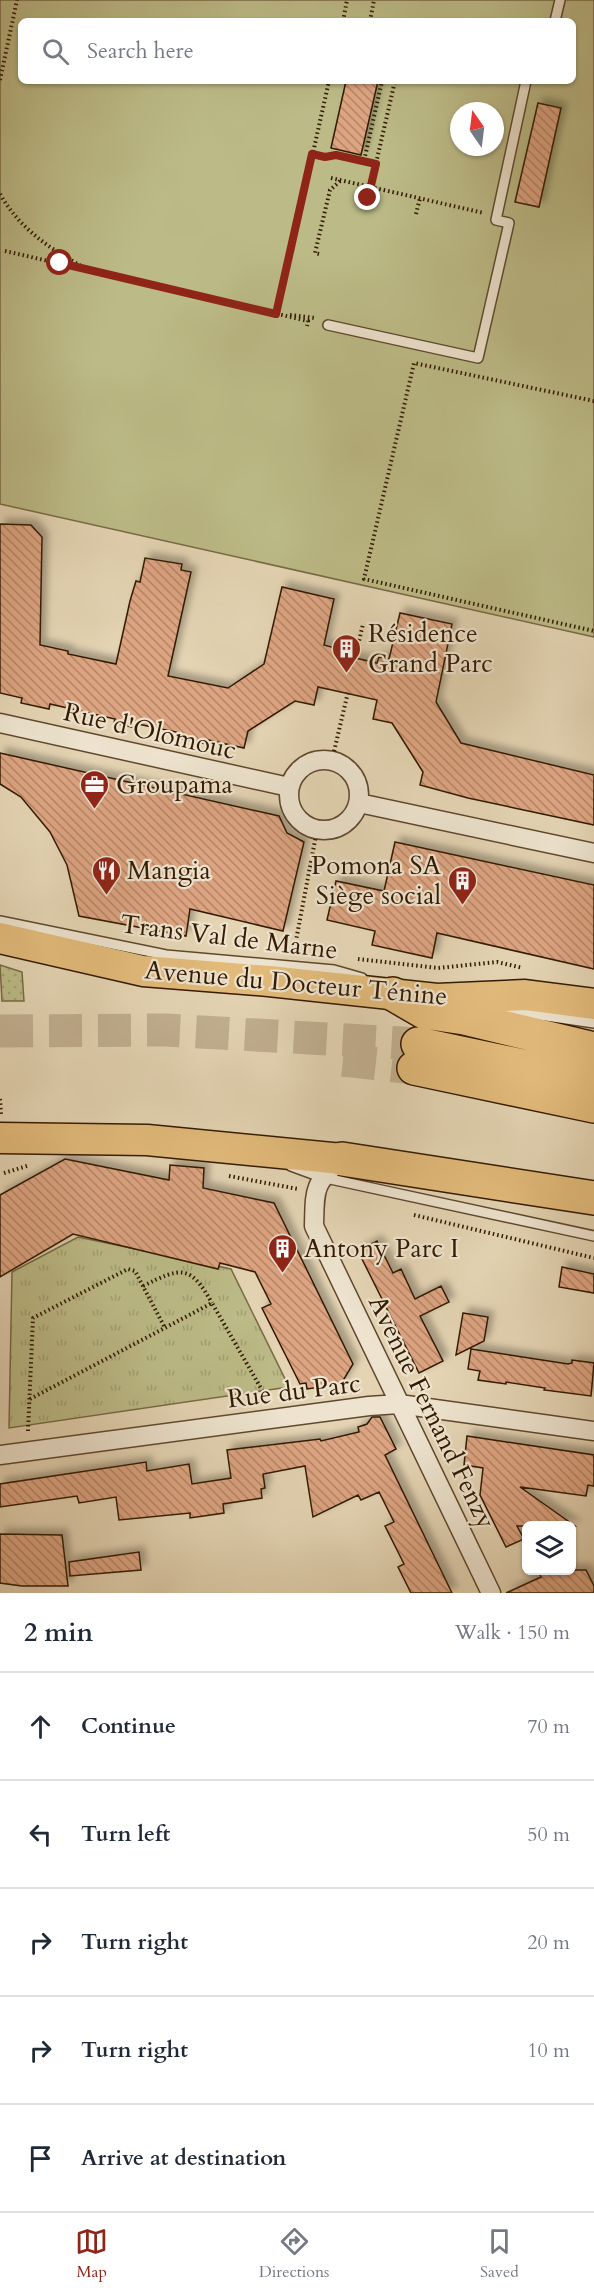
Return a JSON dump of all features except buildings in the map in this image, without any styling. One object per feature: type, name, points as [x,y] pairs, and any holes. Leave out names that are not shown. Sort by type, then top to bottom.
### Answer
[{"type":"highway","points":[[380,986],[424,1012],[464,1018],[594,1049]]},
{"type":"highway","points":[[594,1081],[416,1056],[594,1106]]},
{"type":"highway","points":[[331,1168],[594,1198]]},
{"type":"main road","name":"Avenue du Docteur Ténine","points":[[0,938],[144,970],[380,986],[437,999],[525,995],[594,1004]]},
{"type":"main road","points":[[0,1138],[147,1140],[238,1148],[331,1168]]},
{"type":"street","name":"Rue d'Olomouc","points":[[0,723],[289,787]]},
{"type":"street","points":[[321,760],[332,760],[351,772],[360,792],[359,803],[348,822],[328,831],[317,830],[306,826],[291,810],[288,799],[289,787],[301,768],[321,760]]},
{"type":"street","points":[[359,803],[594,854]]},
{"type":"street","name":"Avenue Fernand Fenzy","points":[[331,1168],[315,1197],[314,1226],[491,1593]]},
{"type":"street","name":"Rue du Parc","points":[[0,1455],[369,1406],[399,1404],[594,1431]]},
{"type":"lane","points":[[556,18],[560,0]]},
{"type":"lane","points":[[328,325],[478,358],[509,223],[496,220],[496,216],[525,84]]},
{"type":"lane","name":"Trans Val de Marne","points":[[0,921],[166,955],[334,970],[380,986]]},
{"type":"lane","points":[[437,999],[480,1006]]},
{"type":"lane","points":[[491,1008],[594,1023]]},
{"type":"lane","points":[[331,1168],[594,1236]]},
{"type":"path","points":[[0,80],[17,0]]},
{"type":"path","points":[[344,18],[347,0]]},
{"type":"path","points":[[371,18],[374,0]]},
{"type":"path","points":[[276,314],[328,84]]},
{"type":"path","points":[[364,161],[381,84]]},
{"type":"path","points":[[368,198],[394,84]]},
{"type":"path","points":[[312,154],[325,157],[336,155],[376,164]]},
{"type":"path","points":[[331,178],[496,216]]},
{"type":"path","points":[[319,254],[315,253],[330,190],[340,180]]},
{"type":"path","points":[[0,194],[23,227],[42,243],[86,269]]},
{"type":"path","points":[[416,214],[420,198]]},
{"type":"path","points":[[4,251],[308,321],[307,326]]},
{"type":"path","points":[[276,314],[320,319],[328,325]]},
{"type":"path","points":[[594,401],[414,363],[364,579],[594,631]]},
{"type":"path","points":[[355,658],[363,624]]},
{"type":"path","points":[[332,760],[348,692]]},
{"type":"path","points":[[305,953],[294,951],[317,830]]},
{"type":"path","points":[[349,958],[438,968],[497,962],[530,969]]},
{"type":"path","points":[[28,1431],[33,1318],[128,1269],[135,1271],[165,1328]]},
{"type":"path","points":[[143,1287],[165,1275],[178,1272],[188,1274],[201,1284],[266,1397]]},
{"type":"path","points":[[30,1399],[212,1303]]},
{"type":"green space","points":[[0,0],[594,0],[594,637],[0,504]]},
{"type":"green space","points":[[0,965],[22,972],[24,1001],[2,1001]]},
{"type":"green space","points":[[78,1237],[231,1269],[289,1387],[9,1428],[12,1272]]},
{"type":"tunnel","points":[[0,1031],[166,1030],[418,1044]]},
{"type":"tunnel","points":[[343,1060],[414,1068]]},
{"type":"place","name":"Résidence Grand Parc","points":[[347,674]]},
{"type":"place","name":"Groupama","points":[[95,810]]},
{"type":"place","name":"Mangia","points":[[106,896]]},
{"type":"place","name":"Pomona SA Siège social","points":[[462,906]]},
{"type":"place","name":"Antony Parc I","points":[[283,1274]]},
{"type":"route","points":[[60,263],[276,314],[312,154],[325,157],[336,155],[376,164],[368,198]]}]
